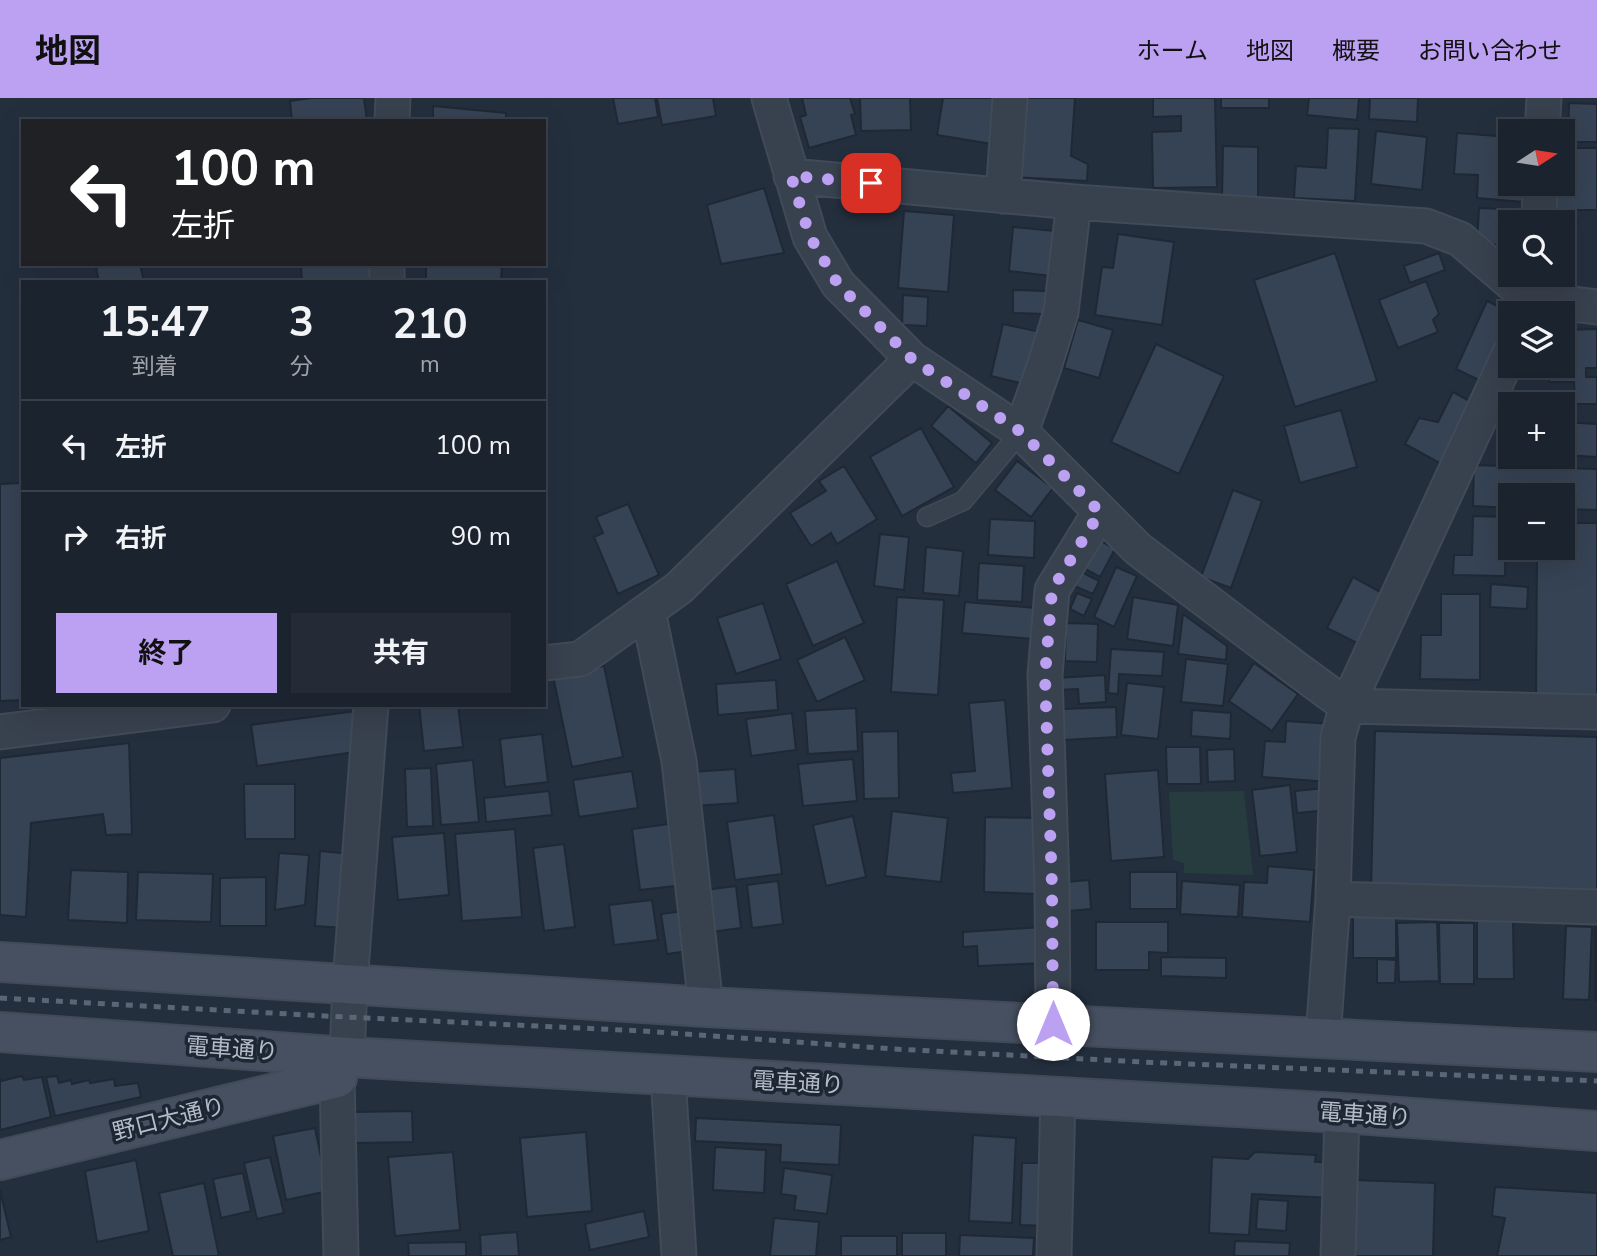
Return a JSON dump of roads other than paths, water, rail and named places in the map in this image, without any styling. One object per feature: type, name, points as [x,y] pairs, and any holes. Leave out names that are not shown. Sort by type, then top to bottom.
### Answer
[{"type":"street","points":[[393,98],[393,119]]},
{"type":"street","points":[[769,98],[810,237],[838,284],[912,359],[1021,432],[1138,549],[1347,706],[1597,712]]},
{"type":"street","points":[[1003,196],[1010,98]]},
{"type":"street","points":[[1543,119],[1544,98]]},
{"type":"street","points":[[791,176],[1073,202],[1426,226],[1460,239],[1518,289],[1556,302],[1597,307]]},
{"type":"street","points":[[1021,432],[1061,312],[1073,202]]},
{"type":"street","points":[[546,663],[580,659],[679,588],[912,359]]},
{"type":"street","points":[[1322,1038],[1333,899],[1338,737],[1347,706],[1498,378]]},
{"type":"street","points":[[1053,1024],[1052,887],[1045,676],[1052,590],[1100,512]]},
{"type":"street","points":[[648,611],[680,761],[706,1007]]},
{"type":"street","points":[[0,732],[197,707]]},
{"type":"street","points":[[341,1256],[342,1067],[371,707]]},
{"type":"street","points":[[1333,899],[1597,907]]},
{"type":"street","points":[[0,962],[706,1007],[1597,1052]]},
{"type":"street","name":"電車通り","points":[[0,1032],[342,1067],[668,1075],[1342,1113],[1597,1131]]},
{"type":"street","name":"野口大通り","points":[[0,1160],[342,1067]]},
{"type":"street","points":[[668,1075],[679,1256]]},
{"type":"street","points":[[1054,1256],[1058,1098]]},
{"type":"street","points":[[1338,1256],[1342,1113]]},
{"type":"lane","points":[[927,517],[963,500],[1021,432]]},
{"type":"railway","points":[[0,998],[643,1031],[894,1049],[1143,1062],[1597,1081]]}]
